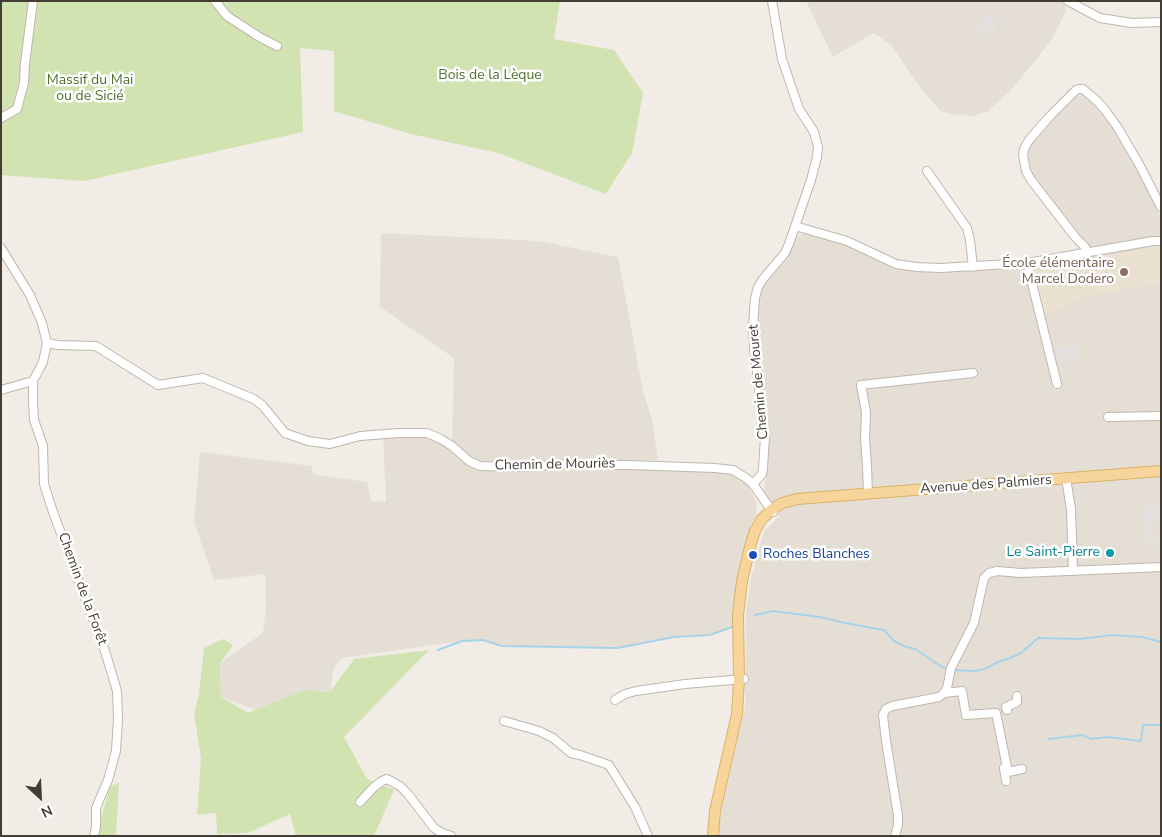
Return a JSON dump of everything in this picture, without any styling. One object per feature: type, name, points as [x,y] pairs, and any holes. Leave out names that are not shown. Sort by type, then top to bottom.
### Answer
[{"type":"main road","name":"Avenue des Palmiers","points":[[773,512],[776,506],[797,499],[1161,471]]},
{"type":"main road","points":[[717,836],[718,815],[729,762],[742,714],[738,615],[742,581],[755,531],[761,520],[773,512]]},
{"type":"main road","points":[[712,836],[715,811],[737,714],[741,680]]},
{"type":"street","points":[[1,118],[17,108],[20,100],[24,83],[33,1]]},
{"type":"street","points":[[215,1],[227,16],[277,46]]},
{"type":"street","name":"Chemin de Mouret","points":[[753,484],[762,474],[765,437],[754,341],[754,298],[763,279],[785,253],[810,180],[818,147],[814,132],[799,109],[785,68],[779,46],[772,1]]},
{"type":"street","points":[[1068,1],[1100,18],[1132,23],[1161,22]]},
{"type":"street","points":[[1087,253],[1085,247],[1031,180],[1026,171],[1023,155],[1029,140],[1079,88],[1083,89],[1097,101],[1118,128],[1161,207]]},
{"type":"street","points":[[927,171],[967,228],[973,266]]},
{"type":"street","points":[[795,226],[847,241],[896,264],[940,268],[1027,263],[1161,241]]},
{"type":"street","points":[[1076,238],[1077,255]]},
{"type":"street","points":[[1,248],[30,295],[42,323],[47,342]]},
{"type":"street","points":[[1027,263],[1056,384]]},
{"type":"street","name":"Chemin de Mouriès","points":[[47,342],[58,345],[96,346],[158,385],[203,378],[254,399],[262,404],[285,433],[308,441],[330,444],[360,436],[427,433],[441,439],[469,461],[480,466],[520,467],[566,464],[630,464],[732,470],[753,484],[773,512]]},
{"type":"street","name":"Chemin de la Forêt","points":[[47,342],[43,362],[33,381],[32,401],[34,420],[42,446],[44,484],[117,691],[116,751],[108,780],[96,809],[94,836]]},
{"type":"street","points":[[868,494],[865,439],[866,412],[861,385],[973,373]]},
{"type":"street","points":[[1,390],[33,381]]},
{"type":"street","points":[[1108,417],[1161,416]]},
{"type":"street","points":[[1066,478],[1071,509],[1073,571]]},
{"type":"street","points":[[944,694],[951,668],[974,623],[984,578],[989,573],[1161,566]]},
{"type":"street","points":[[615,700],[625,694],[636,691],[685,684],[741,680]]},
{"type":"street","points":[[895,836],[898,815],[883,715],[886,709],[892,706],[962,691],[966,715],[1008,710],[1006,707],[1017,702],[1016,696]]},
{"type":"street","points":[[996,712],[1008,772],[1022,769]]},
{"type":"street","points":[[504,721],[539,731],[552,738],[571,753],[608,765],[635,807],[648,836]]},
{"type":"street","points":[[1002,742],[1000,746],[1006,781]]},
{"type":"street","points":[[360,802],[382,781],[387,779],[400,786],[408,794],[434,828],[451,836]]},
{"type":"shaded area","points":[[806,1],[1062,1],[1066,5],[1065,13],[1053,38],[1013,88],[987,112],[972,116],[940,111],[914,79],[892,46],[874,33],[833,57]]},
{"type":"shaded area","points":[[989,16],[994,20],[997,27],[993,33],[986,35],[978,32],[976,27],[984,18]]},
{"type":"shaded area","points":[[1082,95],[1088,96],[1114,131],[1140,174],[1161,218],[1161,836],[720,836],[719,829],[723,804],[745,707],[746,612],[751,578],[764,531],[779,517],[764,492],[768,426],[756,323],[760,293],[770,276],[785,262],[796,238],[804,233],[844,243],[895,266],[1019,267],[1076,260],[1085,242],[1036,184],[1028,170],[1027,150],[1031,140],[1069,101]]},
{"type":"shaded area","points":[[381,233],[539,241],[618,257],[643,391],[652,420],[658,460],[597,460],[597,464],[566,467],[714,471],[734,475],[748,485],[756,502],[757,514],[751,524],[739,568],[734,601],[733,626],[710,635],[674,637],[617,648],[502,646],[483,640],[462,641],[342,658],[334,667],[330,692],[304,690],[256,710],[221,697],[220,663],[263,633],[266,608],[265,574],[214,580],[194,522],[200,452],[312,466],[313,474],[367,482],[371,501],[386,502],[383,434],[427,433],[452,446],[454,358],[380,307]]},
{"type":"shaded area","points":[[1157,247],[1161,248],[1161,283],[1069,301],[1060,310],[1043,314],[1033,267]]},
{"type":"shaded area","points":[[1076,344],[1079,358],[1051,364],[1048,351]]},
{"type":"shaded area","points":[[1142,506],[1161,506],[1161,523],[1151,524],[1152,537],[1161,537],[1161,559],[1159,559],[1158,541],[1144,541]]},
{"type":"green space","points":[[1,1],[560,1],[554,39],[614,50],[643,93],[632,153],[606,194],[498,153],[411,134],[334,111],[334,51],[300,48],[303,132],[84,181],[1,175]]},
{"type":"green space","points":[[223,639],[233,645],[220,663],[221,697],[248,713],[304,690],[330,692],[354,659],[429,650],[344,737],[367,779],[394,790],[374,836],[296,836],[290,814],[248,833],[217,834],[216,813],[197,815],[201,758],[194,713],[199,695],[204,648]]},
{"type":"green space","points":[[119,782],[116,836],[96,836],[110,787]]},
{"type":"waterway","points":[[755,615],[773,611],[820,617],[884,630],[894,641],[915,649],[942,667],[949,669]]},
{"type":"waterway","points":[[438,650],[462,641],[483,640],[502,646],[617,648],[674,637],[710,635],[735,626]]},
{"type":"waterway","points":[[953,670],[974,671],[985,669],[1021,653],[1038,638],[1080,639],[1112,635],[1142,637],[1161,642]]},
{"type":"waterway","points":[[1049,739],[1082,735],[1091,739],[1107,737],[1141,741],[1143,725],[1161,725]]},
{"type":"place","name":"École élémentaire Marcel Dodero","points":[[1124,272]]},
{"type":"place","name":"Le Saint-Pierre","points":[[1110,553]]},
{"type":"place","name":"Roches Blanches","points":[[753,555]]},
{"type":"park label","name":"Bois de la Lèque","points":[[490,76]]},
{"type":"park label","name":"Massif du Mai ou de Sicié","points":[[90,89]]}]
